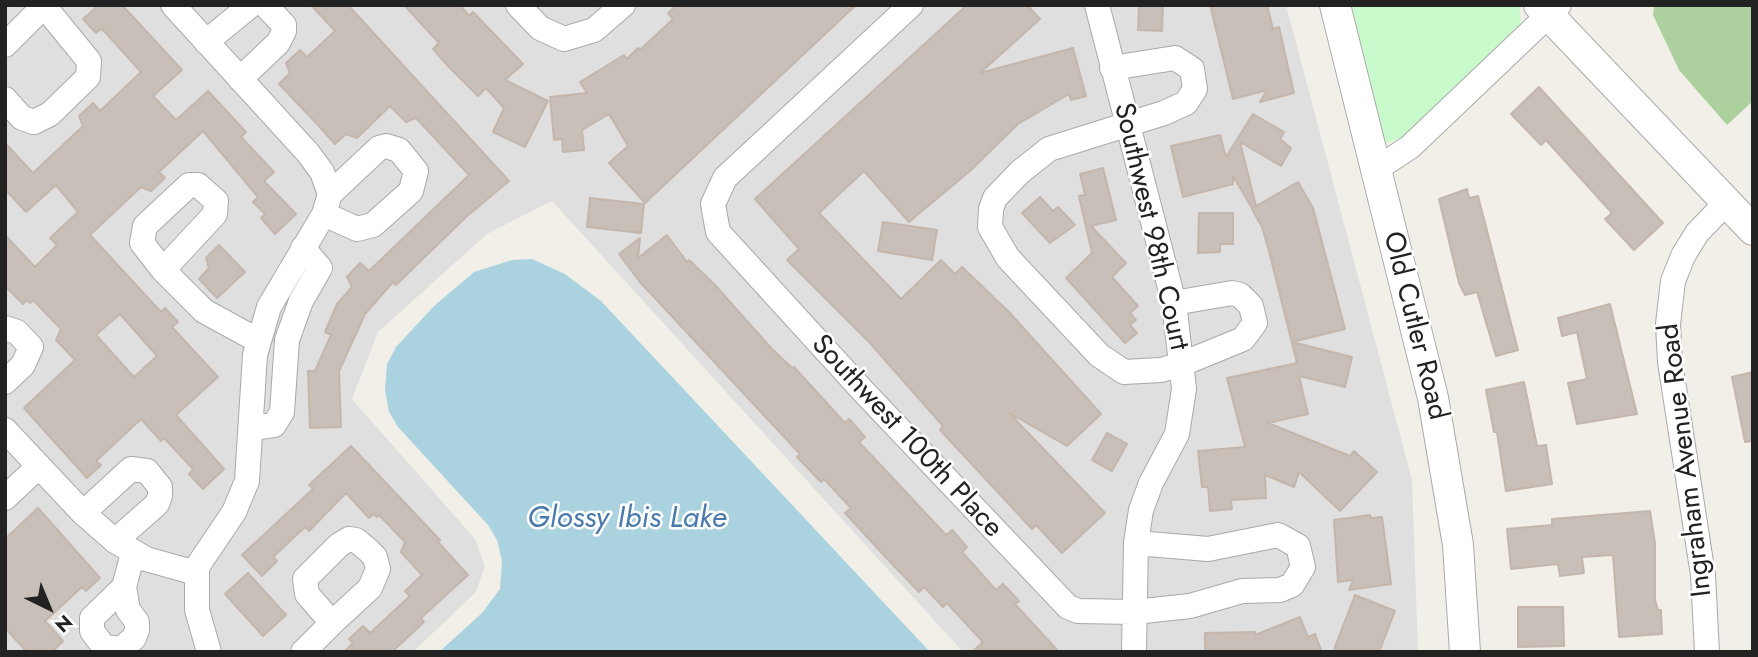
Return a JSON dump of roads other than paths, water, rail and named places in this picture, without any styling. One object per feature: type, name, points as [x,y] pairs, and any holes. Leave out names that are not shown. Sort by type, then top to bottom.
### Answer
[{"type":"street","points":[[173,5],[317,164],[327,204],[269,307],[257,340],[250,464],[242,497],[200,560],[197,573],[197,610],[209,652]]},
{"type":"street","points":[[206,42],[251,5]]},
{"type":"street","points":[[240,79],[278,43],[284,31],[284,25],[265,5]]},
{"type":"street","points":[[518,5],[547,33],[573,39],[601,25],[623,5]]},
{"type":"street","name":"Southwest 100th Place","points":[[911,5],[731,172],[717,190],[712,209],[721,239],[1060,601],[1078,611],[1134,612],[1190,606],[1242,591],[1280,590],[1292,584],[1303,567],[1298,546],[1278,535],[1208,549],[1136,543]]},
{"type":"street","name":"Southwest 98th Court","points":[[1097,5],[1174,303],[1182,364],[1181,419],[1177,434],[1144,498],[1136,543],[1134,652]]},
{"type":"street","name":"Old Cutler Road","points":[[1335,5],[1441,438],[1458,545],[1465,652]]},
{"type":"street","points":[[5,45],[40,7],[89,61],[89,77],[50,114],[34,122],[22,118],[5,99]]},
{"type":"street","points":[[1375,170],[1410,147],[1549,9],[1753,230]]},
{"type":"street","points":[[1112,68],[1175,58],[1189,65],[1197,83],[1186,103],[1062,142],[1036,158],[995,198],[990,209],[990,227],[1008,258],[1112,367],[1124,372],[1140,373],[1182,364],[1243,339],[1252,332],[1255,314],[1246,300],[1232,293],[1174,303]]},
{"type":"street","name":"Ingraham Avenue Road","points":[[1707,652],[1703,575],[1670,362],[1668,324],[1673,281],[1683,256],[1697,233],[1727,202]]},
{"type":"street","points":[[252,428],[274,425],[282,412],[287,340],[301,301],[320,268],[303,248]]},
{"type":"street","points":[[163,270],[213,318],[257,340]]},
{"type":"street","points":[[5,328],[17,332],[31,347],[23,365],[5,382]]},
{"type":"street","points":[[7,434],[83,513],[124,547],[197,573]]},
{"type":"street","points":[[5,498],[39,466]]},
{"type":"street","points":[[83,513],[131,469],[147,471],[160,487],[157,504],[124,547],[124,587]]},
{"type":"street","points":[[303,652],[332,623]]},
{"type":"water","name":"Glossy Ibis Lake","points":[[532,259],[565,274],[601,301],[930,652],[439,652],[482,613],[500,589],[502,561],[497,540],[488,525],[398,427],[389,412],[385,390],[387,364],[396,347],[434,306],[474,272],[512,260]]}]
